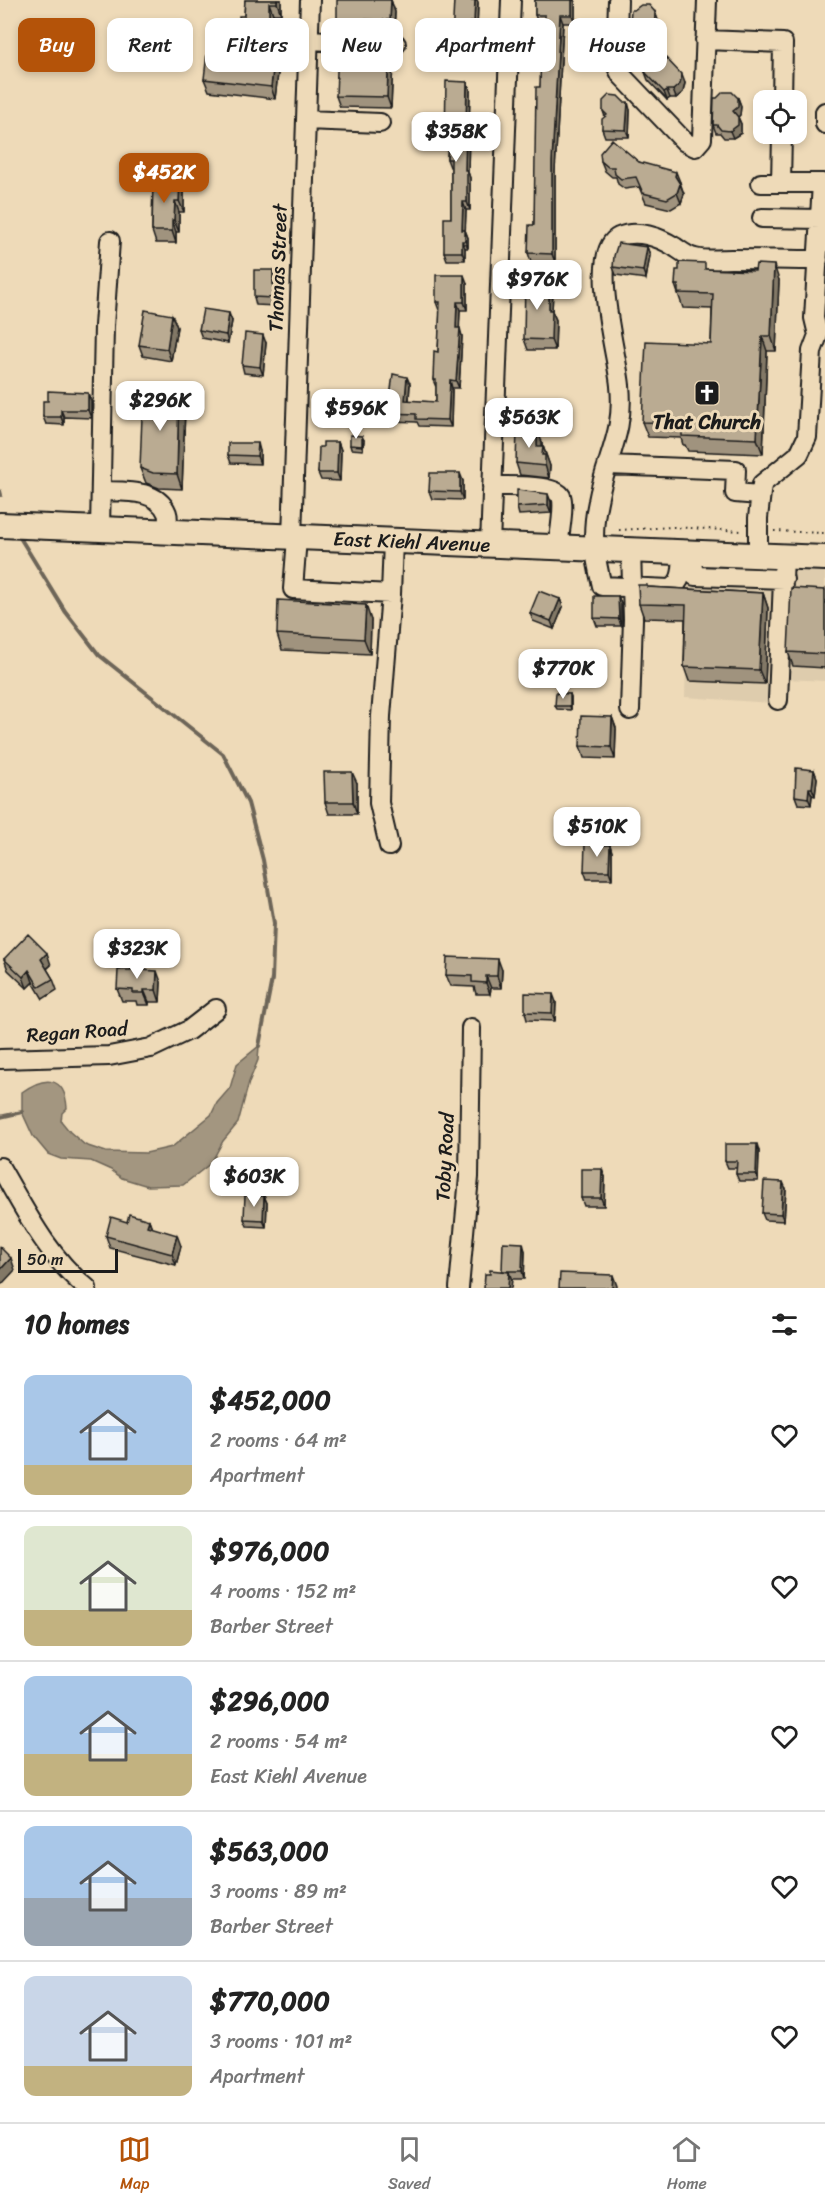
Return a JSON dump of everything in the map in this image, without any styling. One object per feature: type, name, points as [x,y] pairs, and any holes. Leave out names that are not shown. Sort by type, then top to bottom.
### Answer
[{"type":"main road","name":"East Kiehl Avenue","points":[[0,525],[558,548],[594,540],[631,550],[758,555],[784,568],[825,558]]},
{"type":"street","name":"Thomas Street","points":[[309,20],[310,0]]},
{"type":"street","points":[[490,545],[511,0]]},
{"type":"street","points":[[618,0],[616,65],[621,75],[685,142],[695,147],[702,139],[707,0]]},
{"type":"street","points":[[705,40],[783,44],[782,90]]},
{"type":"street","name":"Thomas Street","points":[[307,72],[293,589],[391,594]]},
{"type":"street","points":[[825,112],[825,124]]},
{"type":"street","points":[[306,120],[380,123]]},
{"type":"street","points":[[781,183],[782,144]]},
{"type":"street","points":[[758,555],[759,495],[762,484],[799,454],[807,437],[812,351],[818,335],[814,318],[822,183],[761,183]]},
{"type":"street","points":[[762,218],[820,219]]},
{"type":"street","points":[[686,553],[678,584],[670,589],[602,586],[594,540],[598,498],[618,436],[621,414],[620,384],[604,288],[605,267],[612,242],[617,238],[634,234],[656,237],[694,258],[818,260]]},
{"type":"street","points":[[100,529],[104,316],[110,241]]},
{"type":"street","points":[[608,465],[736,470],[735,493],[759,495]]},
{"type":"street","points":[[492,486],[550,488],[559,493],[562,506],[558,548]]},
{"type":"street","points":[[101,491],[136,492],[157,499],[168,514],[167,532]]},
{"type":"street","points":[[389,846],[380,803],[381,716],[393,541]]},
{"type":"street","points":[[630,710],[633,620],[631,550]]},
{"type":"street","points":[[686,553],[695,576],[784,568],[778,700]]},
{"type":"street","name":"Regan Road","points":[[0,1059],[109,1056],[151,1048],[189,1030],[216,1009]]},
{"type":"street","name":"Toby Road","points":[[459,1288],[469,1177],[471,1029]]},
{"type":"street","points":[[0,1167],[52,1252],[66,1269],[87,1288]]},
{"type":"path","points":[[594,540],[673,527],[740,532],[758,518],[768,518],[770,530],[825,533]]},
{"type":"shaded area","points":[[689,553],[825,558],[825,681],[787,679],[786,704],[685,697]]},
{"type":"shaded area","points":[[259,1046],[258,1060],[249,1082],[238,1123],[223,1141],[211,1163],[183,1185],[148,1186],[122,1178],[91,1161],[61,1159],[48,1154],[33,1136],[22,1112],[22,1092],[38,1083],[52,1082],[58,1084],[65,1097],[67,1108],[62,1113],[61,1121],[85,1145],[106,1152],[146,1153],[172,1147],[211,1115],[217,1103],[230,1088],[237,1064]]},
{"type":"building","points":[[245,0],[277,0],[277,3],[269,3],[269,18],[239,18],[239,16],[244,16]]},
{"type":"building","points":[[337,0],[391,0],[390,18],[337,18]]},
{"type":"building","points":[[454,0],[475,0],[474,18],[453,18]]},
{"type":"building","points":[[535,0],[572,0],[572,15],[560,15],[552,162],[552,254],[528,253],[529,225],[534,225],[536,87],[540,87],[540,72],[556,72],[556,18],[535,15]]},
{"type":"building","points":[[641,5],[649,5],[655,12],[655,18],[630,18],[631,10]]},
{"type":"building","points":[[667,59],[682,75],[680,84],[673,90],[664,92],[645,72],[667,72]]},
{"type":"building","points":[[205,70],[273,72],[271,87],[204,79]]},
{"type":"building","points":[[337,72],[388,72],[387,97],[336,96]]},
{"type":"building","points":[[446,81],[467,82],[465,170],[467,170],[467,202],[463,202],[462,230],[465,230],[465,241],[462,241],[462,252],[444,252],[444,218],[451,218],[451,159],[447,159],[448,138],[445,138]]},
{"type":"building","points":[[723,92],[732,92],[738,98],[738,107],[733,111],[738,117],[738,125],[730,131],[721,130],[717,125],[713,125],[714,98]]},
{"type":"building","points":[[609,95],[618,96],[624,102],[628,102],[626,130],[602,129],[602,119],[607,115],[603,111],[603,101]]},
{"type":"building","points":[[612,139],[639,162],[676,172],[675,176],[680,184],[677,193],[667,199],[643,193],[636,177],[621,179],[615,174],[614,167],[608,167],[601,161],[600,153]]},
{"type":"building","points":[[153,181],[180,181],[179,201],[175,201],[172,231],[152,231]]},
{"type":"building","points":[[618,243],[647,247],[643,271],[613,267]]},
{"type":"building","points":[[679,262],[705,263],[705,269],[755,271],[756,264],[774,265],[771,336],[762,336],[757,439],[682,436],[682,430],[678,430],[678,423],[642,422],[646,341],[711,344],[713,294],[678,293],[678,285],[675,285]]},
{"type":"building","points":[[254,270],[273,270],[273,298],[254,297]]},
{"type":"building","points":[[436,275],[464,275],[464,302],[457,302],[456,328],[460,328],[456,381],[450,380],[448,420],[416,419],[416,414],[388,413],[393,374],[407,377],[405,400],[436,402],[436,380],[433,380],[434,351],[438,352],[440,302],[436,302]]},
{"type":"building","points":[[525,280],[549,281],[549,310],[552,310],[551,340],[524,339]]},
{"type":"building","points":[[203,309],[229,313],[226,335],[199,330]]},
{"type":"building","points":[[145,310],[172,315],[167,349],[139,345]]},
{"type":"building","points":[[245,333],[263,335],[260,367],[242,365]]},
{"type":"building","points":[[48,391],[88,393],[88,410],[61,410],[61,417],[43,417],[43,401],[48,401]]},
{"type":"building","points":[[143,391],[179,393],[177,474],[153,473],[140,468]]},
{"type":"building","points":[[517,430],[537,430],[537,446],[543,446],[542,455],[545,455],[545,466],[516,463]]},
{"type":"building","points":[[350,435],[362,436],[362,446],[350,445]]},
{"type":"building","points":[[323,442],[338,442],[337,473],[318,473],[319,447],[323,447]]},
{"type":"building","points":[[228,443],[258,443],[257,456],[228,455]]},
{"type":"building","points":[[430,473],[460,473],[460,492],[429,491]]},
{"type":"building","points":[[517,490],[548,494],[548,505],[517,507]]},
{"type":"building","points":[[638,585],[763,593],[759,670],[684,667],[686,605],[639,604]]},
{"type":"building","points":[[791,588],[825,590],[825,654],[788,652]]},
{"type":"building","points":[[539,591],[560,599],[551,621],[530,613]]},
{"type":"building","points":[[594,596],[618,596],[619,619],[594,618]]},
{"type":"building","points":[[278,600],[366,605],[364,639],[277,634]]},
{"type":"building","points":[[546,654],[557,663],[549,674],[537,665]]},
{"type":"building","points":[[556,693],[570,694],[570,706],[555,706]]},
{"type":"building","points":[[581,716],[612,717],[611,747],[580,746]]},
{"type":"building","points":[[796,768],[814,770],[812,788],[809,788],[808,798],[795,796]]},
{"type":"building","points":[[324,772],[352,772],[353,802],[325,802]]},
{"type":"building","points":[[585,844],[610,845],[609,871],[584,871]]},
{"type":"building","points":[[28,934],[47,953],[41,959],[53,979],[39,987],[29,970],[23,977],[4,959]]},
{"type":"building","points":[[447,957],[498,959],[497,976],[486,976],[486,983],[472,982],[472,976],[446,975]]},
{"type":"building","points":[[131,968],[157,971],[156,990],[133,993],[133,990],[117,989],[118,970],[131,970]]},
{"type":"building","points":[[525,993],[553,994],[552,1013],[525,1012]]},
{"type":"building","points":[[725,1144],[757,1144],[756,1174],[736,1174],[737,1161],[725,1161]]},
{"type":"building","points":[[581,1169],[602,1169],[601,1198],[581,1198]]},
{"type":"building","points":[[764,1181],[783,1182],[781,1214],[762,1213]]},
{"type":"building","points":[[245,1195],[264,1196],[263,1220],[244,1219]]},
{"type":"building","points":[[129,1214],[149,1220],[147,1226],[177,1235],[172,1254],[106,1236],[111,1217],[127,1222]]},
{"type":"building","points":[[503,1242],[523,1243],[522,1271],[502,1271]]},
{"type":"building","points":[[0,1247],[11,1258],[0,1270]]},
{"type":"building","points":[[490,1270],[509,1272],[508,1288],[484,1288],[485,1274],[490,1274]]},
{"type":"building","points":[[560,1273],[613,1275],[612,1288],[559,1288]]},
{"type":"waterway","points":[[0,491],[1,495]]},
{"type":"waterway","points":[[19,536],[65,611],[99,655],[223,754],[248,803],[263,860],[274,923],[272,979],[259,1046]]},
{"type":"waterway","points":[[0,1117],[22,1112]]},
{"type":"place","name":"That Church","points":[[707,393]]}]
